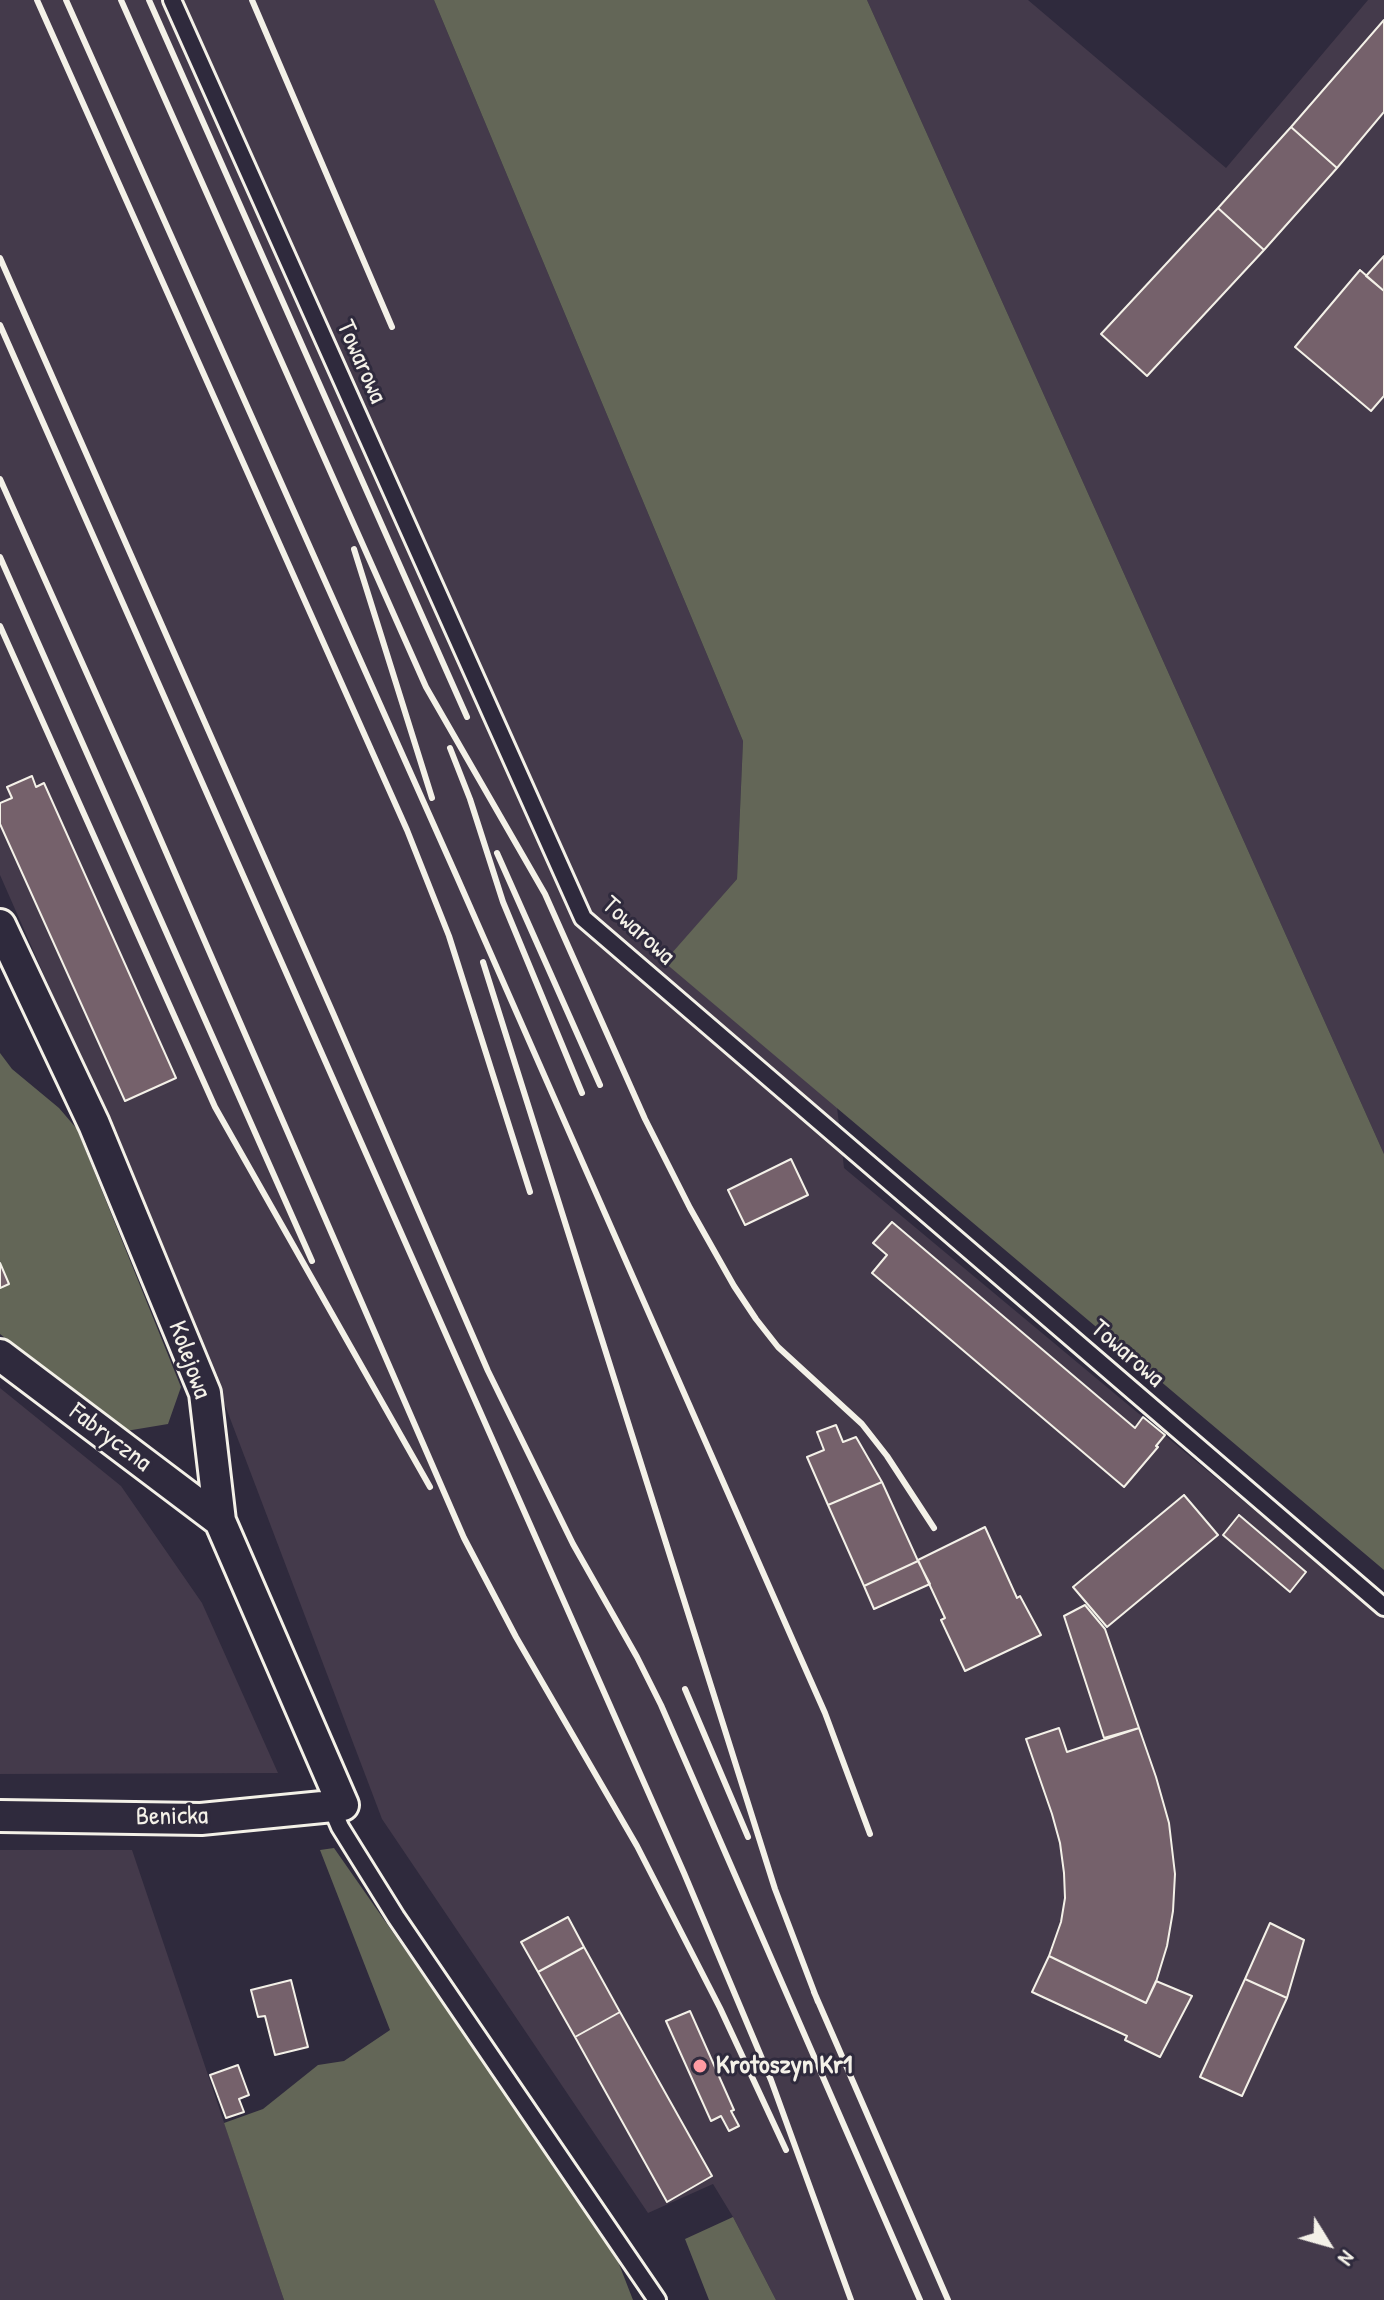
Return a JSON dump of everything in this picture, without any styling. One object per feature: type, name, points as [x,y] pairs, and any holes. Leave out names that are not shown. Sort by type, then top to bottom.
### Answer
[{"type":"street","name":"Kolejowa","points":[[0,925],[94,1124],[205,1393],[220,1521],[337,1806]]},
{"type":"street","name":"Fabryczna","points":[[0,1355],[220,1521]]},
{"type":"street","name":"Benicka","points":[[0,1816],[201,1819],[337,1806]]},
{"type":"lane","name":"Towarowa","points":[[172,0],[583,918],[1384,1607]]},
{"type":"lane","points":[[337,1806],[340,1827],[396,1917],[657,2300]]},
{"type":"shaded area","points":[[0,0],[434,0],[743,741],[737,879],[665,962],[837,1107],[844,1168],[1384,1618],[1384,2300],[776,2300],[713,2184],[648,2213],[382,1819],[173,1268],[0,875]]},
{"type":"shaded area","points":[[867,0],[1028,0],[1226,168],[1368,0],[1384,0],[1384,1154]]},
{"type":"shaded area","points":[[0,1388],[121,1486],[202,1603],[278,1773],[0,1774]]},
{"type":"shaded area","points":[[0,1850],[132,1850],[284,2300],[0,2300]]},
{"type":"green space","points":[[434,0],[867,0],[1384,1154],[1384,1570],[664,962],[737,879],[743,741]]},
{"type":"green space","points":[[0,1053],[12,1069],[59,1108],[77,1129],[181,1387],[168,1424],[126,1431],[0,1334]]},
{"type":"green space","points":[[334,1848],[612,2246],[633,2300],[284,2300],[224,2123],[263,2109],[318,2065],[344,2061],[390,2030],[320,1850]]},
{"type":"green space","points":[[733,2217],[776,2300],[709,2300],[685,2239]]},
{"type":"building","points":[[1384,20],[1384,112],[1337,168],[1291,127]]},
{"type":"building","points":[[1291,127],[1337,168],[1264,250],[1218,208]]},
{"type":"building","points":[[1218,208],[1264,250],[1147,376],[1101,334]]},
{"type":"building","points":[[1384,256],[1384,291],[1366,276]]},
{"type":"building","points":[[1360,270],[1384,291],[1384,396],[1371,411],[1295,347]]},
{"type":"building","points":[[32,776],[36,787],[44,783],[176,1078],[125,1101],[0,824],[0,803],[12,798],[7,787]]},
{"type":"building","points":[[791,1159],[808,1195],[745,1225],[728,1190]]},
{"type":"building","points":[[892,1222],[1135,1428],[1143,1417],[1165,1435],[1124,1487],[872,1273],[887,1255],[873,1243]]},
{"type":"building","points":[[0,1263],[9,1284],[0,1288]]},
{"type":"building","points":[[836,1425],[843,1442],[856,1437],[882,1482],[828,1505],[807,1457],[824,1450],[817,1432]]},
{"type":"building","points":[[882,1482],[918,1561],[864,1586],[828,1505]]},
{"type":"building","points":[[1184,1495],[1218,1535],[1107,1627],[1073,1587]]},
{"type":"building","points":[[1239,1515],[1306,1572],[1290,1592],[1223,1535]]},
{"type":"building","points":[[985,1527],[1017,1598],[1020,1596],[1041,1635],[965,1671],[918,1560]]},
{"type":"building","points":[[918,1561],[930,1584],[874,1609],[864,1586]]},
{"type":"building","points":[[1085,1605],[1105,1629],[1139,1728],[1104,1738],[1064,1616]]},
{"type":"building","points":[[1059,1728],[1067,1752],[1139,1728],[1156,1777],[1169,1823],[1175,1874],[1167,1946],[1146,2003],[1049,1956],[1061,1922],[1065,1898],[1064,1873],[1052,1814],[1026,1739]]},
{"type":"building","points":[[568,1917],[584,1947],[538,1972],[521,1942]]},
{"type":"building","points":[[1270,1923],[1304,1940],[1287,1998],[1245,1979]]},
{"type":"building","points":[[584,1947],[620,2012],[575,2037],[538,1972]]},
{"type":"building","points":[[1049,1956],[1146,2003],[1156,1981],[1192,1996],[1160,2057],[1125,2040],[1127,2036],[1032,1992]]},
{"type":"building","points":[[1245,1979],[1287,1998],[1242,2096],[1200,2077]]},
{"type":"building","points":[[291,1980],[308,2047],[275,2055],[265,2016],[258,2017],[251,1990]]},
{"type":"building","name":"Krotoszyn Kr1","points":[[690,2011],[734,2110],[731,2111],[739,2126],[729,2131],[721,2116],[711,2121],[666,2021]]},
{"type":"building","points":[[620,2012],[712,2176],[667,2202],[575,2037]]},
{"type":"building","points":[[238,2065],[249,2095],[239,2099],[244,2112],[226,2118],[210,2075]]},
{"type":"railway","points":[[37,0],[407,830],[449,936],[530,1192]]},
{"type":"railway","points":[[66,0],[825,1713],[870,1834]]},
{"type":"railway","points":[[121,0],[426,687],[545,894],[645,1119],[690,1208],[756,1319],[778,1347],[862,1424],[934,1528]]},
{"type":"railway","points":[[149,0],[467,717]]},
{"type":"railway","points":[[252,0],[392,327]]},
{"type":"railway","points":[[0,258],[488,1371],[573,1544],[661,1705],[920,2300]]},
{"type":"railway","points":[[0,325],[684,1873],[771,2080],[851,2300]]},
{"type":"railway","points":[[0,479],[143,799],[464,1538],[516,1637],[637,1846],[720,2008],[786,2150]]},
{"type":"railway","points":[[354,549],[432,798]]},
{"type":"railway","points":[[0,557],[312,1261]]},
{"type":"railway","points":[[0,626],[215,1107],[430,1487]]},
{"type":"railway","points":[[450,748],[503,902],[582,1093]]},
{"type":"railway","points":[[497,853],[600,1085]]},
{"type":"railway","points":[[483,962],[775,1889],[818,2002]]},
{"type":"railway","points":[[685,1689],[748,1837]]},
{"type":"railway","points":[[814,1992],[948,2300]]},
{"type":"place","name":"Krotoszyn Kr1","points":[[700,2066]]}]
